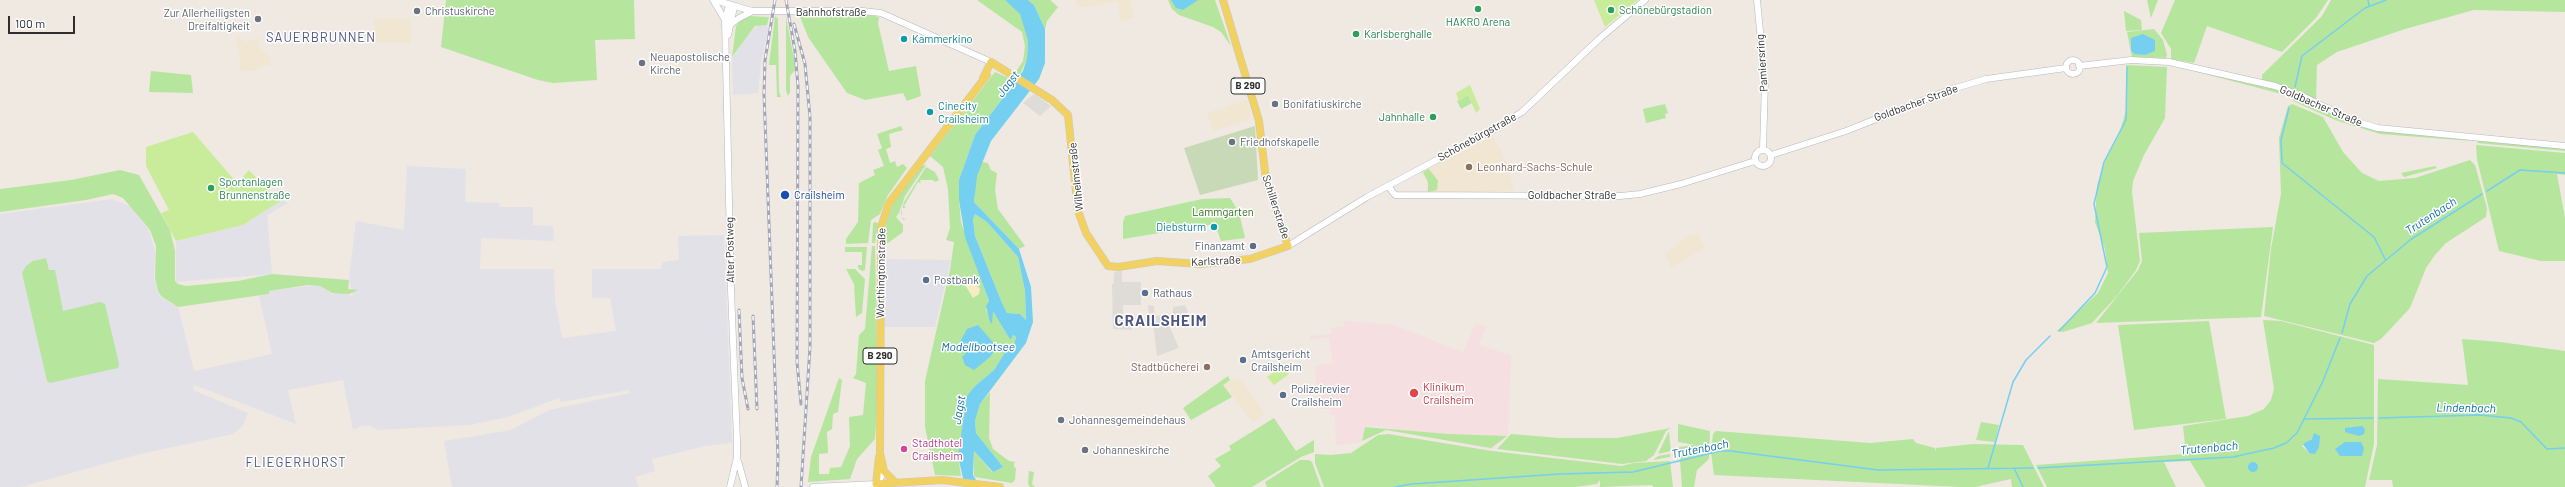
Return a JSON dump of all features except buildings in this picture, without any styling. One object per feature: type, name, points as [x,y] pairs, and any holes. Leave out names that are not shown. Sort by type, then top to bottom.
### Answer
[{"type":"main road","points":[[714,0],[752,12]]},
{"type":"main road","name":"Alter Postweg","points":[[714,0],[725,20],[727,42],[731,290],[737,457],[730,487]]},
{"type":"main road","name":"Schillerstraße","points":[[1223,0],[1259,121],[1266,180],[1288,246]]},
{"type":"main road","name":"Schönebürgstraße","points":[[1288,246],[1388,186],[1494,130],[1522,112],[1599,39],[1645,0]]},
{"type":"main road","name":"Pamiersring","points":[[1757,0],[1765,82],[1763,150]]},
{"type":"main road","name":"Alter Postweg","points":[[725,20],[732,6]]},
{"type":"main road","name":"Alter Postweg","points":[[727,42],[732,6]]},
{"type":"main road","name":"Bahnhofstraße","points":[[752,12],[857,10],[881,13],[992,63]]},
{"type":"main road","points":[[730,25],[744,14],[752,12]]},
{"type":"main road","name":"Goldbacher Straße","points":[[2066,68],[2067,64],[2072,61],[2079,66],[2131,60],[2169,62],[2275,86],[2302,96],[2354,122],[2378,128],[2565,146]]},
{"type":"main road","name":"Wilhelmstraße","points":[[992,63],[1052,100],[1066,111],[1070,121],[1075,193],[1083,227],[1105,264],[1118,268]]},
{"type":"main road","name":"Worthingtonstraße","points":[[876,484],[881,477],[882,465],[880,453],[880,244],[883,219],[889,203],[983,78],[992,63]]},
{"type":"main road","name":"Goldbacher Straße","points":[[2066,68],[2069,73],[2074,74],[2079,70],[2079,66]]},
{"type":"main road","name":"Goldbacher Straße","points":[[1388,186],[1395,195],[1620,196],[1640,194],[1681,184],[1755,160],[1760,166],[1766,166],[1771,161],[1771,155],[1846,131],[1949,90],[1986,79],[2066,68]]},
{"type":"main road","points":[[1755,160],[1755,154],[1763,150],[1771,155]]},
{"type":"main road","name":"Karlstraße","points":[[1118,268],[1158,262],[1198,264],[1250,260],[1288,246]]},
{"type":"main road","name":"Worthingtonstraße","points":[[876,484],[875,476],[880,453]]},
{"type":"main road","name":"Alter Postweg","points":[[737,457],[746,487]]},
{"type":"main road","name":"Worthingtonstraße","points":[[882,465],[888,477],[896,482]]},
{"type":"main road","points":[[735,467],[739,481],[746,487]]},
{"type":"main road","points":[[813,487],[942,480],[1000,487]]},
{"type":"main road","points":[[738,487],[746,487]]},
{"type":"shaded area","points":[[1076,0],[1130,0],[1134,18],[1121,21],[1117,1],[1087,7],[1077,6]]},
{"type":"shaded area","points":[[374,18],[410,18],[410,43],[375,43]]},
{"type":"shaded area","points":[[760,24],[769,26],[761,62],[758,93],[733,95],[732,58],[749,34]]},
{"type":"shaded area","name":"Zur Allerheiligsten Dreifaltigkeit","points":[[237,37],[245,42],[261,38],[258,46],[270,58],[271,65],[259,66],[256,70],[241,71]]},
{"type":"shaded area","points":[[1034,94],[1051,106],[1040,116],[1023,103]]},
{"type":"shaded area","points":[[1247,100],[1251,114],[1248,120],[1213,131],[1207,113]]},
{"type":"shaded area","name":"Leonhard-Sachs-Schule","points":[[1493,136],[1507,163],[1514,191],[1426,194],[1427,182],[1421,171]]},
{"type":"shaded area","points":[[407,166],[466,169],[465,202],[499,203],[500,207],[533,207],[533,225],[553,226],[554,241],[481,238],[480,269],[554,269],[555,300],[562,338],[616,331],[610,298],[592,298],[592,269],[661,269],[663,262],[679,260],[678,236],[724,235],[732,443],[705,446],[652,459],[655,471],[635,477],[639,487],[452,487],[444,441],[511,430],[549,410],[630,393],[629,390],[561,402],[559,398],[508,417],[469,425],[378,430],[370,426],[361,426],[353,430],[343,380],[288,390],[296,424],[194,385],[193,390],[248,413],[243,426],[233,434],[136,455],[21,487],[0,487],[0,214],[112,199],[130,206],[149,230],[155,252],[154,276],[158,293],[161,297],[178,307],[194,371],[272,354],[259,296],[269,294],[269,291],[320,286],[332,294],[340,292],[353,296],[349,279],[356,221],[404,230]]},
{"type":"shaded area","points":[[282,200],[288,203],[267,215],[272,274],[176,282],[176,241],[243,225]]},
{"type":"shaded area","points":[[1700,234],[1701,241],[1706,247],[1671,268],[1665,254],[1689,235]]},
{"type":"shaded area","points":[[885,259],[951,260],[935,327],[882,327]]},
{"type":"shaded area","points":[[1122,271],[1122,282],[1141,282],[1141,305],[1123,305],[1123,316],[1132,316],[1132,330],[1113,329],[1112,284],[1114,283],[1114,273]]},
{"type":"shaded area","points":[[1148,305],[1154,306],[1155,316],[1173,315],[1173,307],[1185,305],[1188,311],[1185,316],[1169,325],[1179,348],[1157,356],[1154,330],[1149,318]]},
{"type":"shaded area","name":"Klinikum Crailsheim","points":[[1344,321],[1393,325],[1463,352],[1476,323],[1486,327],[1479,345],[1511,355],[1508,435],[1493,450],[1377,426],[1365,426],[1361,442],[1336,445],[1335,415],[1330,415],[1330,409],[1319,409],[1315,366],[1333,363],[1329,337],[1311,340],[1310,336],[1332,334],[1331,328],[1344,326]]},
{"type":"shaded area","points":[[1231,379],[1241,380],[1265,414],[1253,422],[1223,385]]},
{"type":"green space","points":[[446,0],[634,0],[635,39],[595,40],[597,80],[553,83],[538,80],[441,47]]},
{"type":"green space","points":[[977,0],[1005,0],[1020,13],[1028,41],[1027,58],[1020,75],[1014,71],[1017,70],[1023,61],[1025,46],[1022,32]]},
{"type":"green space","points":[[1028,0],[1050,0],[1058,7],[1047,21],[1045,29],[1034,5]]},
{"type":"green space","points":[[1168,0],[1215,0],[1231,46],[1221,32],[1213,27],[1179,15],[1172,9]]},
{"type":"green space","name":"Schönebürgstadion","points":[[1594,0],[1638,0],[1605,27]]},
{"type":"green space","points":[[2147,0],[2158,0],[2151,18]]},
{"type":"green space","points":[[2175,0],[2328,0],[2316,18],[2282,52],[2207,26],[2194,63],[2171,59],[2171,49],[2161,33]]},
{"type":"green space","points":[[2331,0],[2565,0],[2565,12],[2474,10],[2405,29],[2337,52],[2317,65],[2316,100],[2288,88],[2262,80],[2262,75],[2322,16]]},
{"type":"green space","points":[[2124,11],[2141,20],[2142,30],[2126,31]]},
{"type":"green space","points":[[855,12],[879,17],[878,23],[889,71],[916,66],[921,96],[907,101],[903,93],[865,100],[847,93],[808,37],[799,14]]},
{"type":"green space","points":[[749,16],[769,17],[767,25],[755,26],[732,57],[736,26],[741,20]]},
{"type":"green space","points":[[775,16],[778,19],[779,91],[781,97],[777,97],[776,65],[769,65]]},
{"type":"green space","points":[[786,17],[796,69],[790,76],[790,92],[788,96],[786,90]]},
{"type":"green space","points":[[2154,29],[2163,40],[2167,55],[2166,58],[2132,57],[2127,32]]},
{"type":"green space","points":[[2126,65],[2167,67],[2165,118],[2144,155],[2133,181],[2132,192],[2140,261],[2136,270],[2117,296],[2092,323],[2063,332],[2057,331],[2098,293],[2108,273],[2105,249],[2095,222],[2097,185],[2106,159],[2119,135],[2127,107]]},
{"type":"green space","points":[[2171,65],[2272,88],[2287,93],[2289,96]]},
{"type":"green space","points":[[151,71],[191,75],[193,93],[149,92]]},
{"type":"green space","points":[[995,72],[1015,81],[975,135],[959,180],[959,200],[961,222],[989,302],[986,310],[991,319],[993,310],[1009,338],[1013,335],[1016,337],[1014,345],[1008,349],[994,370],[975,386],[958,456],[961,476],[935,475],[925,427],[925,381],[950,270],[954,242],[946,240],[950,228],[948,189],[943,167],[930,156]]},
{"type":"green space","points":[[1470,85],[1480,109],[1476,113],[1468,95],[1459,101],[1456,93]]},
{"type":"green space","points":[[1468,95],[1472,103],[1461,109],[1457,101]]},
{"type":"green space","points":[[2292,96],[2355,124],[2473,141],[2380,134],[2335,120],[2293,101]]},
{"type":"green space","points":[[1665,104],[1668,113],[1665,114],[1666,118],[1646,123],[1643,109]]},
{"type":"green space","points":[[2292,104],[2323,117],[2343,152],[2362,173],[2379,181],[2415,178],[2470,160],[2475,165],[2487,208],[2486,217],[2446,243],[2435,255],[2426,268],[2410,308],[2381,339],[2374,343],[2264,316],[2271,249],[2281,194],[2279,138],[2288,106]]},
{"type":"green space","points":[[901,126],[903,130],[889,134],[891,147],[886,149],[890,163],[895,161],[897,167],[903,164],[907,168],[888,195],[880,214],[871,220],[868,243],[846,244],[846,239],[858,222],[859,183],[875,175],[873,170],[884,166],[878,150],[882,148],[877,134]]},
{"type":"green space","points":[[1255,126],[1258,180],[1200,195],[1184,148]]},
{"type":"green space","name":"Sportanlagen Brunnenstraße","points":[[193,132],[237,183],[249,170],[270,192],[282,200],[243,225],[176,241],[161,213],[169,210],[146,166],[146,147]]},
{"type":"green space","points":[[2478,141],[2565,148],[2565,151],[2477,143]]},
{"type":"green space","points":[[2476,145],[2565,153],[2565,175],[2557,174],[2565,218],[2565,261],[2541,261],[2499,251],[2477,159]]},
{"type":"green space","points":[[981,162],[988,163],[991,170],[997,173],[995,190],[998,209],[1025,246],[1019,249],[974,202],[976,176]]},
{"type":"green space","points":[[926,165],[905,196],[896,217],[903,225],[903,232],[888,243],[884,243],[886,222],[893,204],[920,166]]},
{"type":"green space","points":[[2435,166],[2437,168],[2404,177],[2401,173]]},
{"type":"green space","points":[[926,167],[935,172],[939,180],[935,182],[933,180],[920,180],[921,183],[918,182],[904,206],[906,208],[902,208],[904,202]]},
{"type":"green space","points":[[1429,169],[1438,181],[1437,190],[1428,192],[1428,182],[1423,172]]},
{"type":"green space","points":[[120,170],[139,175],[170,230],[175,251],[175,281],[178,284],[186,286],[238,281],[272,274],[349,280],[348,289],[358,290],[349,294],[332,293],[320,286],[308,285],[269,291],[269,294],[178,307],[161,296],[158,291],[155,278],[156,246],[150,230],[123,198],[113,194],[86,200],[0,212],[0,189],[71,180]]},
{"type":"green space","name":"Lammgarten","points":[[1230,198],[1239,212],[1245,238],[1221,241],[1215,224],[1123,239],[1123,222],[1125,216],[1202,199]]},
{"type":"green space","points":[[975,214],[987,222],[1018,257],[1025,291],[1026,320],[1020,314],[1007,313],[1002,303],[975,236],[973,219]]},
{"type":"green space","points":[[876,222],[878,224],[875,243],[872,243],[873,223]]},
{"type":"green space","points":[[2273,227],[2261,317],[2096,323],[2138,270],[2142,261],[2139,233]]},
{"type":"green space","points":[[872,246],[875,246],[878,394],[875,439],[857,459],[850,479],[808,482],[811,457],[839,378],[842,380],[838,412],[833,414],[832,429],[827,432],[828,453],[819,454],[819,474],[829,474],[830,468],[841,467],[850,446],[849,417],[863,415],[866,383],[853,378],[856,374],[859,335],[865,329]]},
{"type":"green space","points":[[845,247],[867,247],[865,270],[862,271],[858,268],[858,265],[862,265],[862,252],[845,252]]},
{"type":"green space","points":[[46,258],[49,270],[55,270],[63,311],[100,302],[105,304],[119,364],[118,368],[50,383],[47,381],[22,273],[26,266],[33,261]]},
{"type":"green space","points":[[846,269],[855,269],[865,279],[862,313],[856,317],[854,284]]},
{"type":"green space","points":[[2263,320],[2281,321],[2374,345],[2374,444],[2365,487],[2206,487],[2190,461],[2164,462],[2176,487],[2047,487],[2036,465],[2186,454],[2183,426],[2248,416],[2264,409],[2271,400],[2274,389]],"holes":[[[2314,437],[2309,453],[2302,446]]]},
{"type":"green space","points":[[2209,321],[2226,419],[2134,430],[2118,325]]},
{"type":"green space","points":[[2462,339],[2500,342],[2565,351],[2565,487],[2393,487],[2392,480],[2369,480],[2377,445],[2378,379],[2468,385]]},
{"type":"green space","points":[[1282,366],[1289,374],[1274,385],[1267,377]]},
{"type":"green space","points":[[1228,376],[1230,380],[1223,385],[1232,397],[1191,420],[1183,408]]},
{"type":"green space","points":[[990,392],[989,438],[993,449],[1009,461],[1016,462],[1014,463],[1014,467],[1016,468],[1015,480],[1012,483],[975,477],[974,475],[974,451],[992,472],[1003,467],[976,433],[975,421],[980,404]]},
{"type":"green space","points":[[1274,418],[1296,451],[1314,440],[1314,452],[1301,457],[1252,487],[1216,487],[1208,476],[1221,466],[1215,459],[1231,450],[1229,446]]},
{"type":"green space","points":[[1981,422],[1999,425],[1995,442],[1976,440]]},
{"type":"green space","points":[[1678,424],[1710,431],[1709,459],[1697,470],[1694,487],[1682,487],[1679,447],[1695,445],[1678,442]]},
{"type":"green space","points":[[1365,427],[1448,434],[1507,436],[1491,448],[1386,430],[1362,441]]},
{"type":"green space","points":[[1671,428],[1666,431],[1654,455],[1646,461],[1622,464],[1497,449],[1511,434],[1559,438],[1617,438]]},
{"type":"green space","points":[[1716,431],[1870,443],[1913,439],[1916,443],[1935,448],[1935,452],[1936,448],[1973,444],[2023,445],[2044,487],[2012,487],[2011,479],[1975,487],[1960,487],[1714,475],[1711,452],[1713,434]]},
{"type":"green space","points":[[1669,432],[1671,451],[1658,454],[1668,433]]},
{"type":"green space","points":[[1388,434],[1492,451],[1621,466],[1634,463],[1670,461],[1673,487],[1653,487],[1652,485],[1600,487],[1600,480],[1597,484],[1576,487],[1324,487],[1315,463],[1315,454],[1331,455],[1351,453],[1378,435]]},
{"type":"green space","points":[[1670,454],[1670,457],[1653,460],[1658,456]]},
{"type":"green space","points":[[1300,460],[1309,460],[1312,462],[1321,487],[1267,487],[1265,482]]},
{"type":"green space","points":[[1029,471],[1034,472],[1032,484],[1035,487],[1030,487],[1028,484]]},
{"type":"sand","points":[[973,281],[980,289],[979,294],[973,298],[965,285]]},
{"type":"water","points":[[1005,0],[1028,0],[1034,5],[1045,29],[1045,63],[1039,79],[991,141],[977,176],[974,202],[1019,249],[1031,287],[1033,322],[1026,343],[980,404],[975,421],[976,433],[1003,467],[993,472],[974,451],[973,475],[980,487],[965,487],[958,456],[967,396],[975,386],[994,370],[1008,348],[1010,349],[1014,345],[1016,337],[1013,335],[1011,339],[1009,338],[993,311],[992,324],[990,322],[986,306],[989,301],[965,237],[959,200],[959,180],[975,135],[1023,71],[1027,58],[1028,41],[1020,14]],"holes":[[[975,214],[987,222],[1018,257],[1025,291],[1026,320],[1020,314],[1007,313],[975,236],[973,219]]]},
{"type":"water","points":[[1171,0],[1198,0],[1183,10],[1176,8]]},
{"type":"water","points":[[2143,34],[2155,40],[2155,51],[2145,55],[2135,54],[2131,51],[2131,38]]},
{"type":"water","name":"Modellbootsee","points":[[978,325],[997,347],[990,357],[974,370],[965,365],[962,356],[965,355],[964,344],[961,344],[961,340],[967,329]]},
{"type":"water","points":[[2362,426],[2365,429],[2364,434],[2359,436],[2345,432],[2345,428]]},
{"type":"water","points":[[2314,433],[2320,436],[2319,447],[2315,454],[2309,453],[2303,444],[2312,439]]},
{"type":"water","points":[[2345,442],[2361,442],[2364,448],[2362,456],[2340,456],[2335,449]]},
{"type":"water","points":[[2253,462],[2258,467],[2253,472],[2248,467]]},
{"type":"waterway","points":[[2368,0],[2369,6]]},
{"type":"waterway","points":[[2295,87],[2302,56],[2365,8],[2386,0]]},
{"type":"waterway","points":[[2059,331],[2095,293],[2107,267],[2094,204],[2104,162],[2126,120],[2127,67]]},
{"type":"waterway","points":[[2289,108],[2281,140],[2282,163],[2374,237],[2385,259]]},
{"type":"waterway","name":"Trutenbach","points":[[2487,191],[2520,170],[2565,173]]},
{"type":"waterway","name":"Trutenbach","points":[[2342,333],[2350,304],[2367,276],[2410,240],[2482,194]]},
{"type":"waterway","points":[[1988,468],[2013,382],[2026,360],[2050,336]]},
{"type":"waterway","name":"Trutenbach","points":[[2038,468],[2233,457],[2274,448],[2286,443],[2297,433],[2323,381],[2340,338]]},
{"type":"waterway","name":"Lindenbach","points":[[2379,418],[2480,415],[2511,418],[2521,422],[2547,449],[2565,448]]},
{"type":"waterway","name":"Lindenbach","points":[[2305,419],[2373,418]]},
{"type":"waterway","name":"Trutenbach","points":[[1395,487],[1412,484],[1559,474],[1633,472],[1720,451],[1731,451],[1878,470],[2033,468]]},
{"type":"waterway","points":[[2014,468],[2023,487]]},
{"type":"railway","points":[[775,0],[765,60],[764,94],[778,457],[777,487]]},
{"type":"railway","points":[[786,0],[795,51],[798,86],[797,362],[801,404]]},
{"type":"railway","points":[[794,24],[805,64],[810,117],[810,347],[801,487]]},
{"type":"railway","points":[[739,310],[742,378],[748,409]]},
{"type":"railway","points":[[753,316],[757,409]]},
{"type":"place","name":"HAKRO Arena","points":[[1478,9]]},
{"type":"place","name":"Schönebürgstadion","points":[[1611,10]]},
{"type":"place","name":"Christuskirche","points":[[417,11]]},
{"type":"place","name":"Zur Allerheiligsten Dreifaltigkeit","points":[[258,19]]},
{"type":"place","name":"Karlsberghalle","points":[[1356,34]]},
{"type":"place","name":"Kammerkino","points":[[904,39]]},
{"type":"place","name":"Neuapostolische Kirche","points":[[642,63]]},
{"type":"place","name":"Bonifatiuskirche","points":[[1275,104]]},
{"type":"place","name":"Cinecity Crailsheim","points":[[930,112]]},
{"type":"place","name":"Jahnhalle","points":[[1433,117]]},
{"type":"place","name":"Friedhofskapelle","points":[[1232,142]]},
{"type":"place","name":"Leonhard-Sachs-Schule","points":[[1469,167]]},
{"type":"place","name":"Sportanlagen Brunnenstraße","points":[[211,188]]},
{"type":"place","name":"Crailsheim","points":[[785,195]]},
{"type":"place","name":"Diebsturm","points":[[1214,227]]},
{"type":"place","name":"Finanzamt","points":[[1253,246]]},
{"type":"place","name":"Postbank","points":[[926,280]]},
{"type":"place","name":"Rathaus","points":[[1145,293]]},
{"type":"place","name":"Amtsgericht Crailsheim","points":[[1243,360]]},
{"type":"place","name":"Stadtbücherei","points":[[1207,367]]},
{"type":"place","name":"Klinikum Crailsheim","points":[[1414,393]]},
{"type":"place","name":"Polizeirevier Crailsheim","points":[[1283,395]]},
{"type":"place","name":"Johannesgemeindehaus","points":[[1061,420]]},
{"type":"place","name":"Stadthotel Crailsheim","points":[[904,449]]},
{"type":"place","name":"Johanneskirche","points":[[1085,450]]},
{"type":"district","name":"SAUERBRUNNEN","points":[[321,38]]},
{"type":"district","name":"CRAILSHEIM","points":[[1161,321]]},
{"type":"district","name":"FLIEGERHORST","points":[[296,463]]},
{"type":"water label","name":"Jagst","points":[[1008,84]]},
{"type":"water label","name":"Jagst","points":[[959,410]]}]
